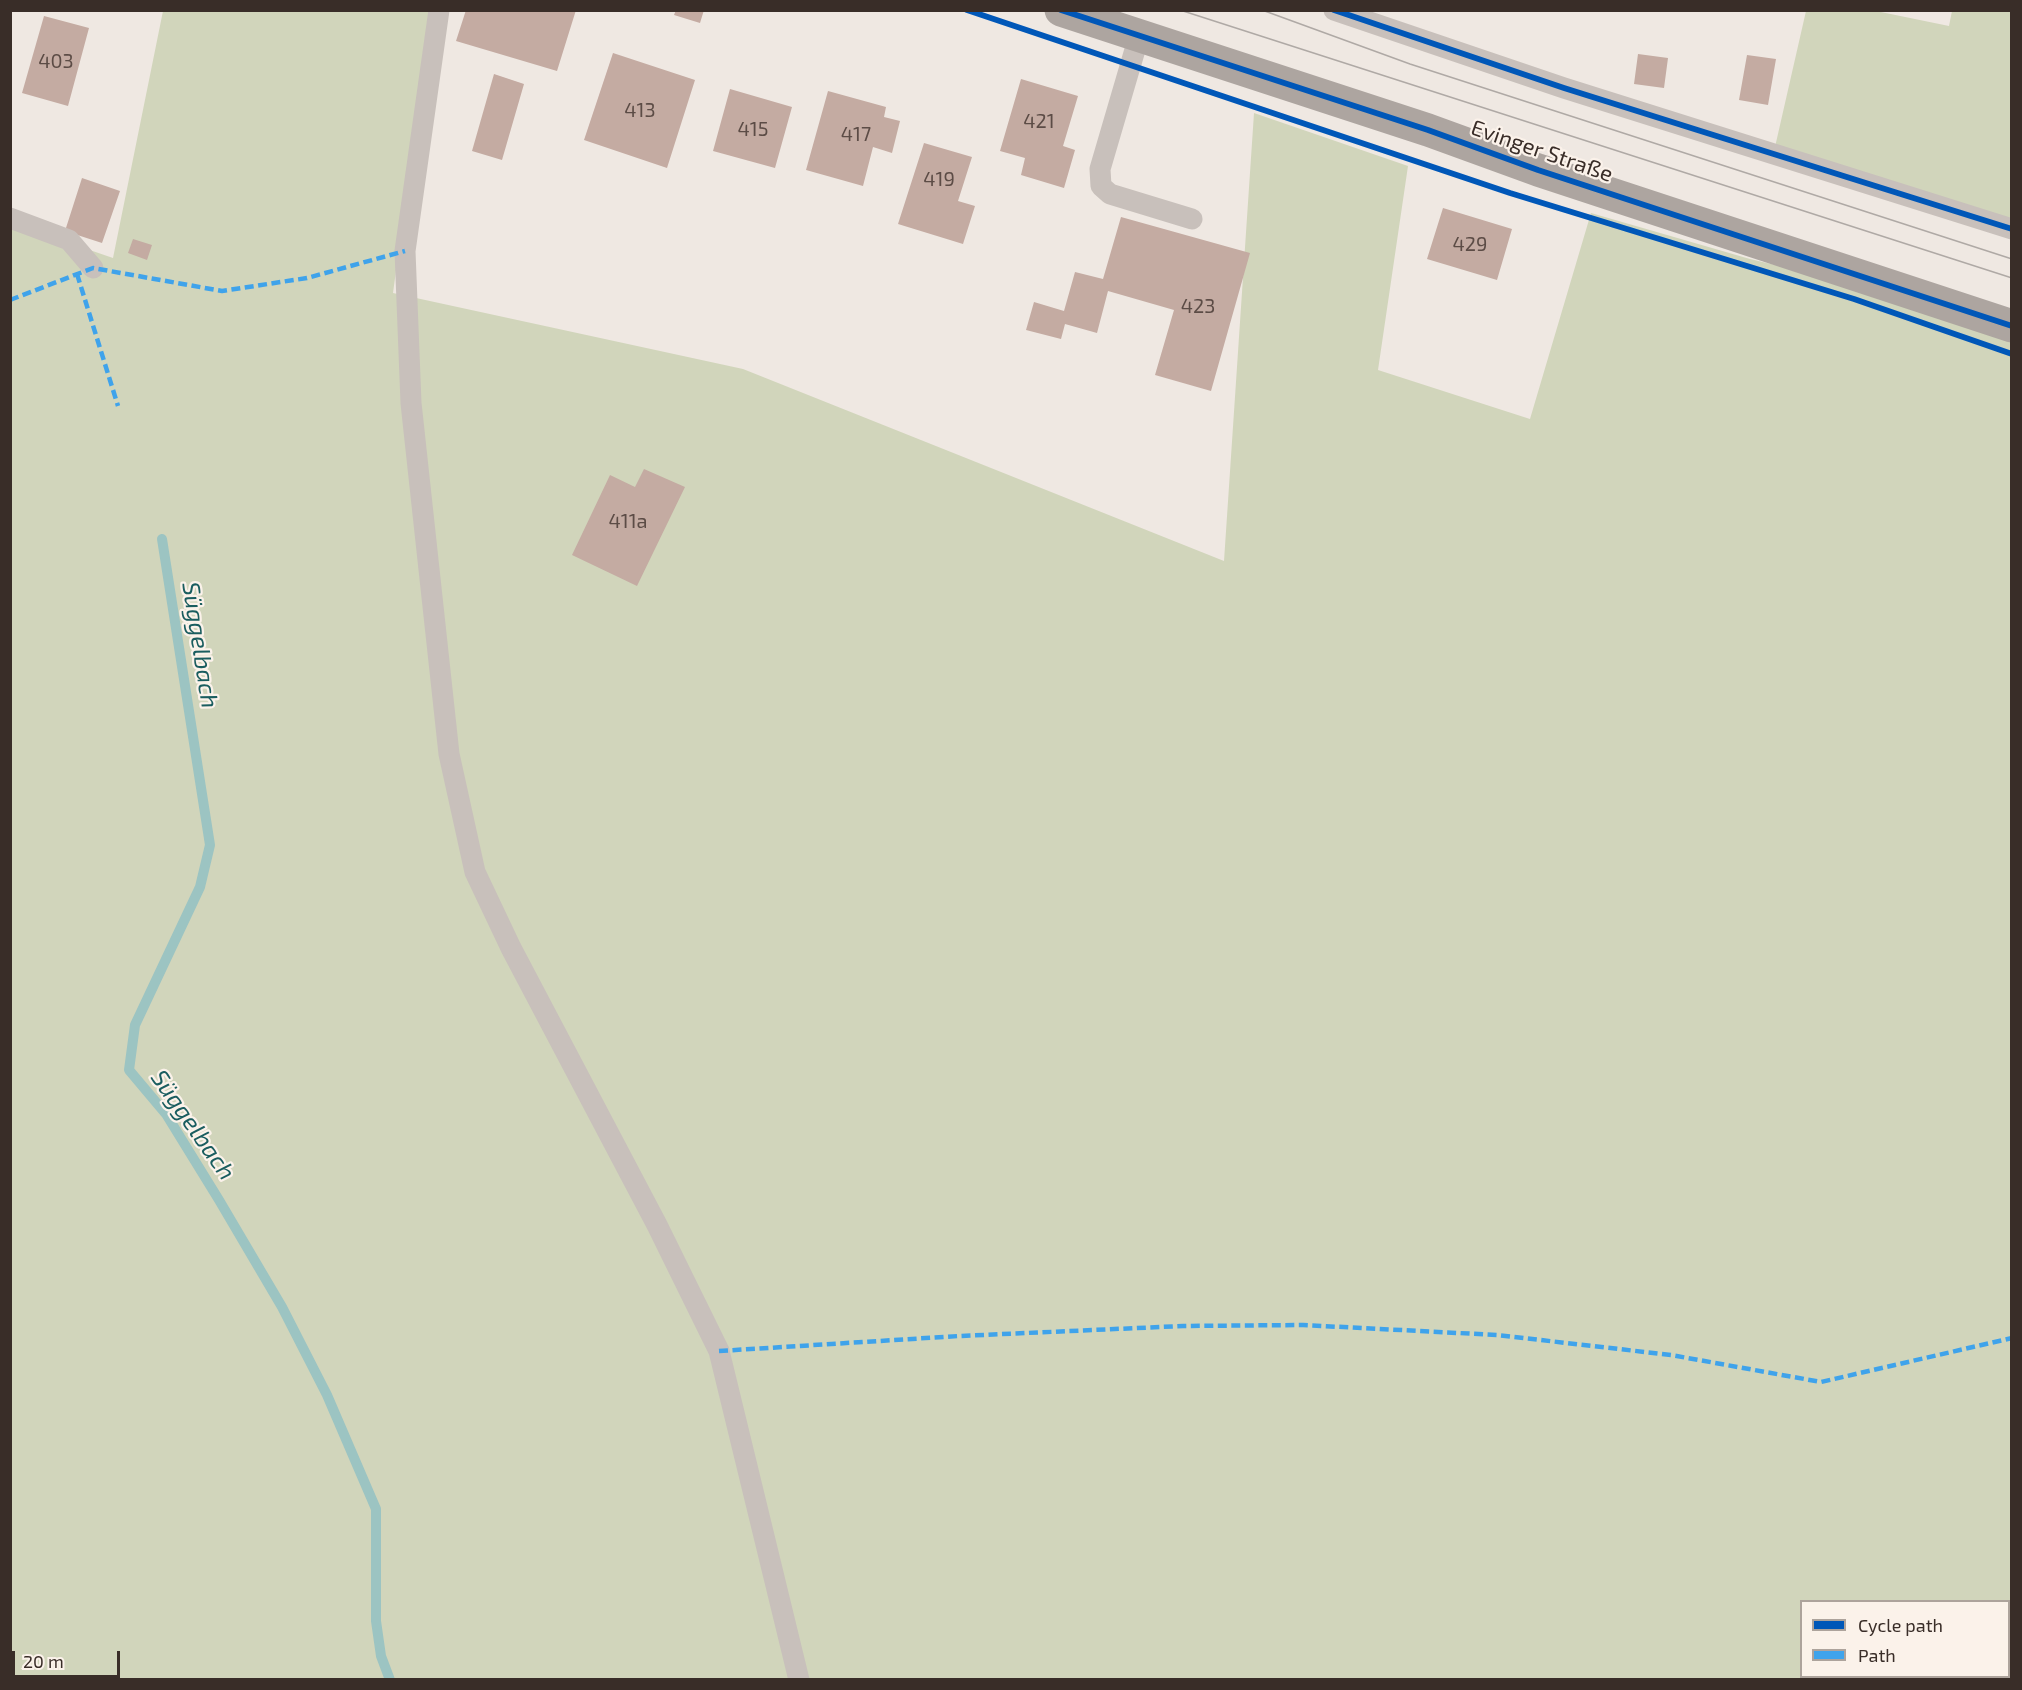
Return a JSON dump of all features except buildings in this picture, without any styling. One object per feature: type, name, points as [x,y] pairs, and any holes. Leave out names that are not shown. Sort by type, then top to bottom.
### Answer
[{"type":"main road","name":"Evinger Straße","points":[[1061,10],[1428,130],[1538,170],[2012,326]]},
{"type":"lane","points":[[439,10],[405,251],[411,403],[449,754],[475,872],[512,948],[657,1225],[719,1351],[799,1680]]},
{"type":"lane","points":[[1334,10],[1564,88],[2012,229]]},
{"type":"lane","points":[[1139,36],[1100,169],[1101,186],[1110,194],[1192,219]]},
{"type":"lane","points":[[10,218],[69,240],[93,268]]},
{"type":"green space","points":[[163,11],[431,11],[393,293],[743,369],[1224,561],[1254,113],[1408,166],[1378,370],[1530,419],[1591,213],[1750,259],[1944,305],[2011,326],[2011,1679],[11,1680],[11,223],[113,258]]},
{"type":"green space","points":[[1806,11],[1876,11],[1949,26],[1952,11],[2011,11],[2011,221],[1775,147]]},
{"type":"waterway","name":"Süggelbach","points":[[162,539],[210,845],[200,887],[135,1025],[129,1070],[166,1114],[282,1307],[327,1395],[376,1509],[376,1621],[381,1656],[390,1680]]},
{"type":"tram line","points":[[1180,10],[2012,278]]},
{"type":"tram line","points":[[1262,10],[1410,64],[2012,259]]},
{"type":"marked path","points":[[10,300],[93,268],[222,291],[307,278],[405,251]]},
{"type":"marked path","points":[[77,274],[118,406]]},
{"type":"marked path","points":[[719,1351],[959,1336],[1183,1326],[1303,1325],[1497,1335],[1671,1355],[1821,1382],[2012,1338]]},
{"type":"cycle path","points":[[967,10],[1510,193],[1854,299],[2012,354]]},
{"type":"cycle path","points":[[1061,10],[1428,130],[1538,170],[2012,326]]},
{"type":"cycle path","points":[[1334,10],[1564,88],[2012,229]]}]
